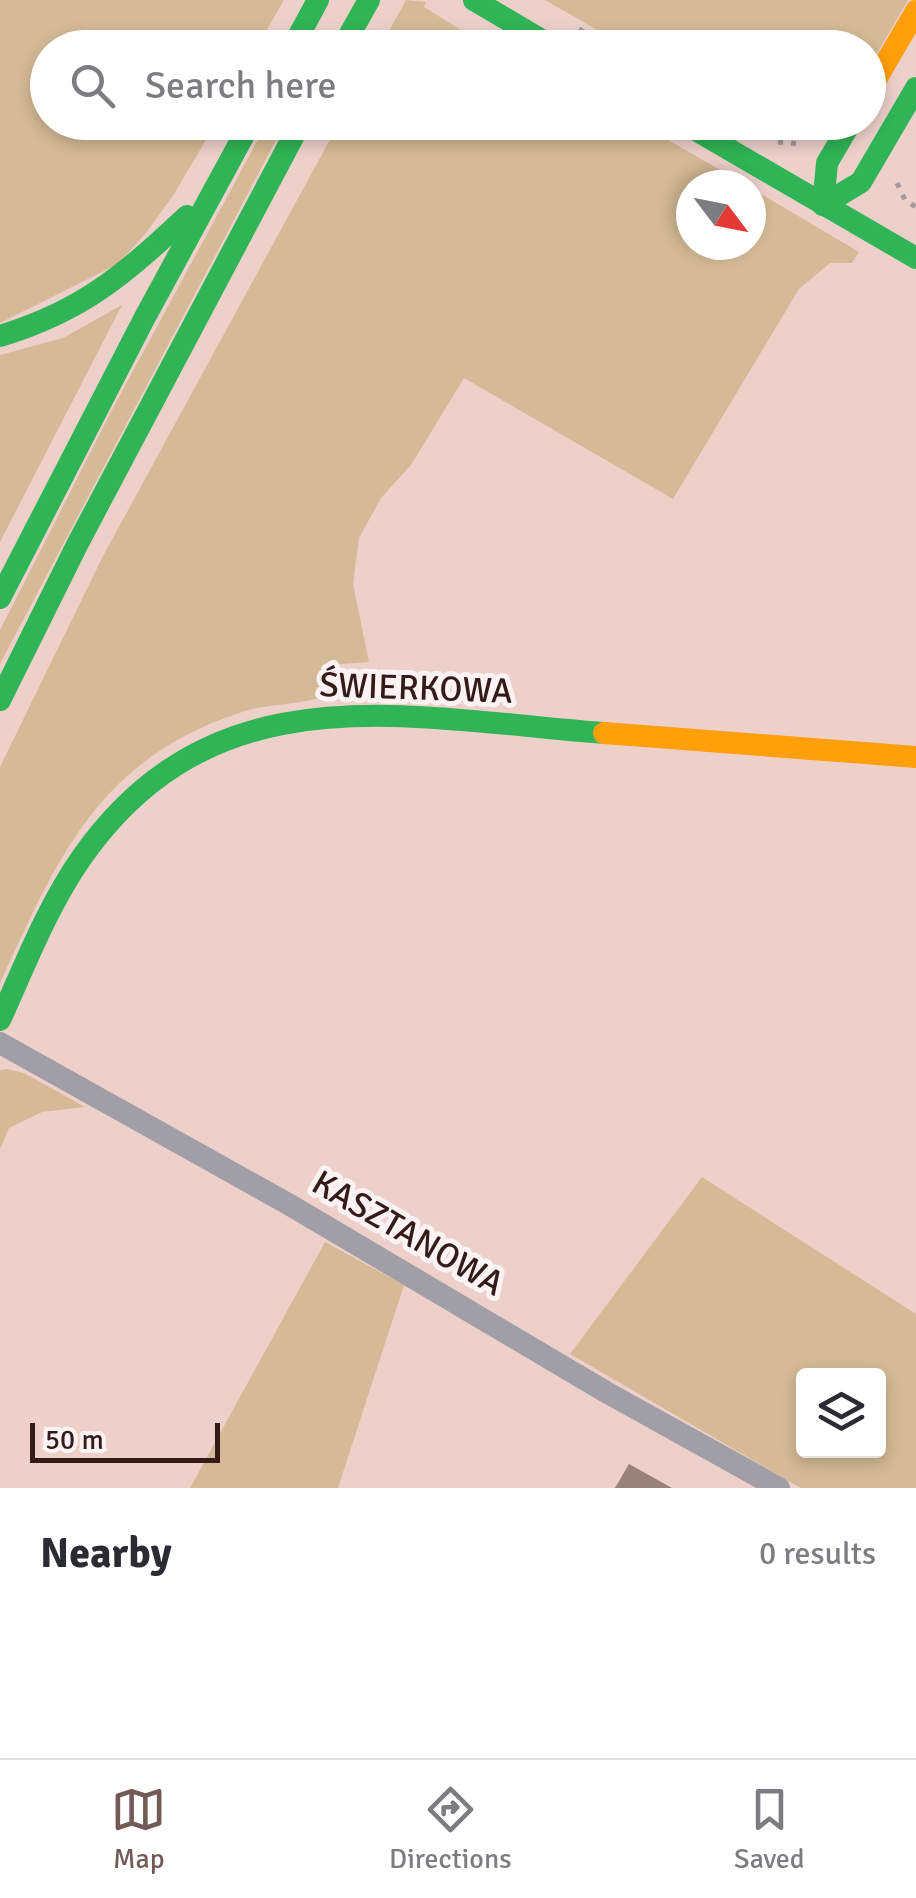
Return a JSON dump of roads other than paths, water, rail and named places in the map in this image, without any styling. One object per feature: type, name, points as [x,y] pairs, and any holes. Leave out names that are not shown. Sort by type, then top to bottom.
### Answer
[{"type":"main road","points":[[302,30],[318,0]]},
{"type":"main road","points":[[352,30],[369,0]]},
{"type":"main road","points":[[477,2],[524,30]]},
{"type":"main road","points":[[886,63],[916,12]]},
{"type":"main road","points":[[886,139],[916,88]]},
{"type":"main road","points":[[0,598],[241,140]]},
{"type":"main road","points":[[0,700],[78,543],[291,140]]},
{"type":"main road","points":[[713,140],[916,258]]},
{"type":"main road","points":[[823,205],[827,164],[841,140]]},
{"type":"main road","points":[[823,205],[861,182],[886,140]]},
{"type":"main road","points":[[0,336],[58,318],[94,298],[212,193]]},
{"type":"main road","name":"ŚWIERKOWA","points":[[0,1020],[60,894],[82,857],[110,822],[141,790],[190,756],[248,730],[324,716],[404,718],[916,757]]},
{"type":"street","name":"KASZTANOWA","points":[[0,1043],[322,1223],[606,1392],[779,1488]]}]
